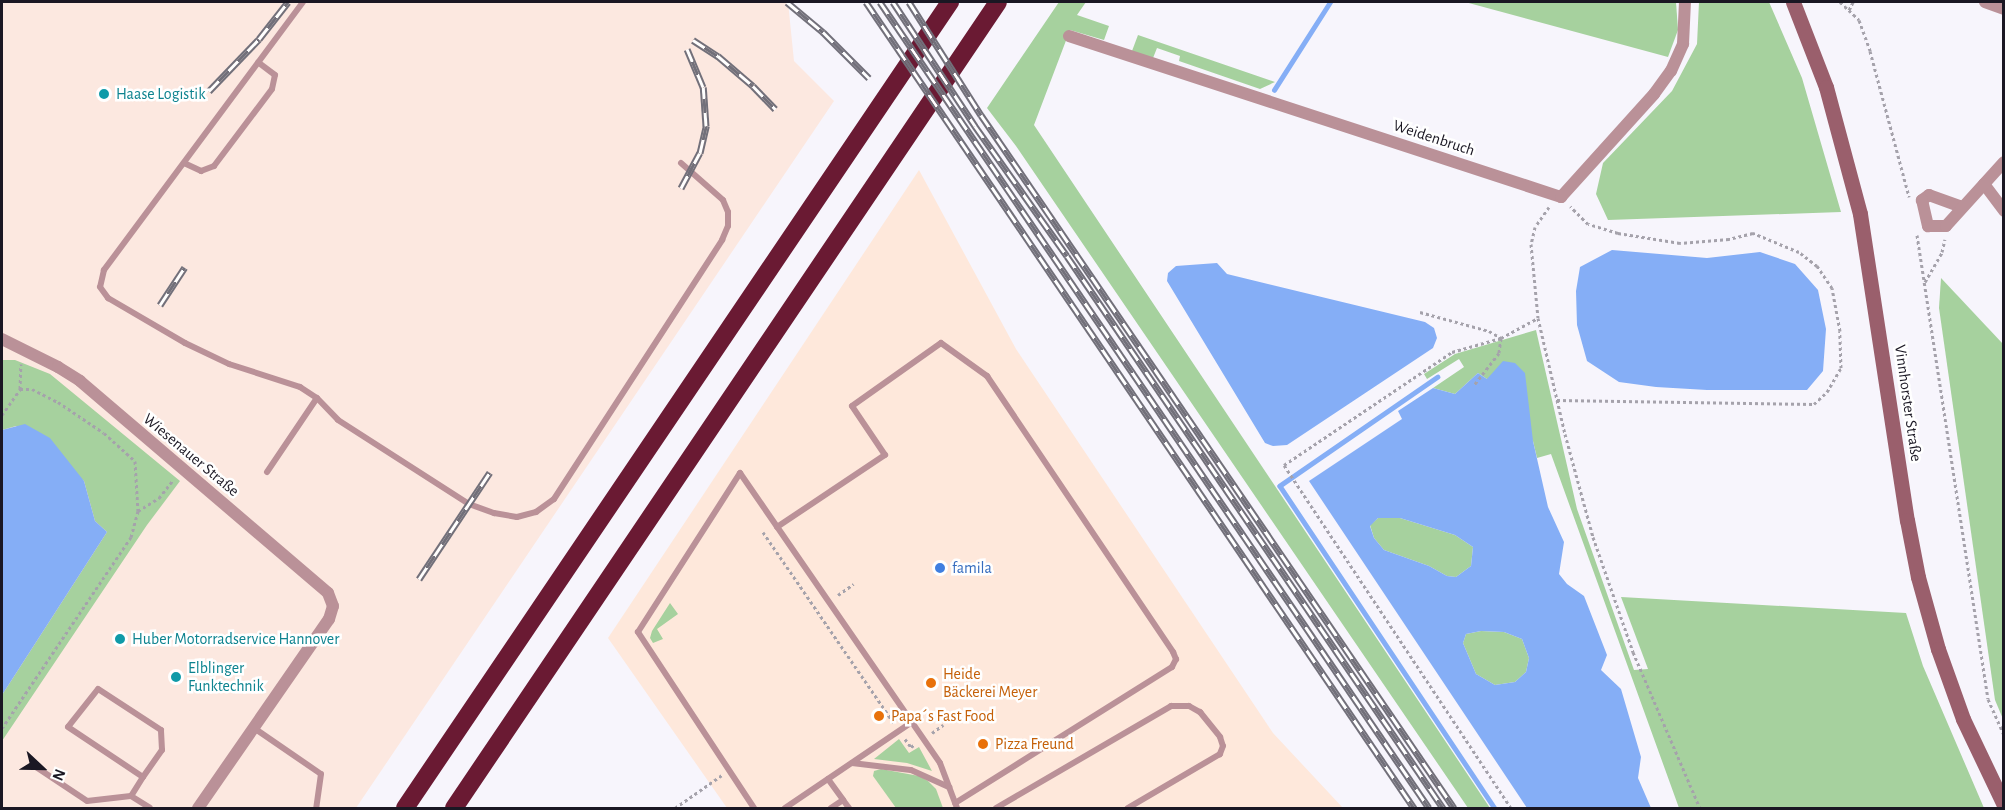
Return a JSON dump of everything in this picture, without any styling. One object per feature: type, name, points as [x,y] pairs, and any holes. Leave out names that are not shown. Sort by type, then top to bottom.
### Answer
[{"type":"highway","points":[[405,808],[950,2]]},
{"type":"highway","points":[[454,808],[998,2]]},
{"type":"street","points":[[1561,197],[1654,94],[1671,71],[1683,44],[1685,2]]},
{"type":"street","name":"Vinnhorster Straße","points":[[1793,2],[1826,87],[1860,214],[1907,520],[1923,596],[1963,719],[2004,805]]},
{"type":"street","points":[[1985,2],[2004,9]]},
{"type":"street","name":"Weidenbruch","points":[[1069,36],[1561,197]]},
{"type":"street","points":[[1962,207],[1929,195],[1922,201],[1928,226],[1946,225],[2004,162]]},
{"type":"street","points":[[1984,184],[2004,211]]},
{"type":"street","name":"Wiesenauer Straße","points":[[2,339],[58,367],[80,381],[328,593],[333,606],[329,619],[254,728]]},
{"type":"street","points":[[198,808],[254,728]]},
{"type":"lane","points":[[303,2],[104,270],[100,287],[103,293],[184,343],[229,364],[300,387],[317,398],[338,420],[470,504],[494,513],[517,517],[536,512],[555,499],[722,240],[728,226],[728,212],[723,200],[681,163]]},
{"type":"lane","points":[[184,163],[201,171],[214,166],[272,89],[275,75],[258,62]]},
{"type":"lane","points":[[754,808],[638,632],[740,473],[777,527],[912,722],[940,763],[956,806],[1172,667],[1176,659],[1173,651],[987,376],[941,343],[852,406],[885,455],[777,527]]},
{"type":"lane","points":[[267,472],[317,398]]},
{"type":"lane","points":[[130,796],[162,750],[161,730],[98,689],[68,727],[143,777]]},
{"type":"lane","points":[[996,808],[1171,705],[1189,706],[1200,712],[1220,737],[1220,754],[1128,808]]},
{"type":"lane","points":[[786,808],[912,722]]},
{"type":"lane","points":[[254,728],[321,774],[316,808]]},
{"type":"lane","points":[[852,763],[911,770],[949,787]]},
{"type":"lane","points":[[36,767],[87,801],[130,796],[150,808]]},
{"type":"lane","points":[[828,779],[849,808]]},
{"type":"lane","points":[[831,808],[843,800]]},
{"type":"path","points":[[1840,2],[1859,20],[1870,51],[1897,143],[1910,202]]},
{"type":"path","points":[[1849,9],[1852,2]]},
{"type":"path","points":[[1557,400],[1814,404],[1827,392],[1841,368],[1840,331],[1832,288],[1817,266],[1799,252],[1753,233],[1729,239],[1680,243],[1618,233],[1588,224],[1561,197],[1546,210],[1535,227],[1531,244],[1538,318],[1557,400],[1586,511],[1633,652],[1700,808]]},
{"type":"path","points":[[1925,283],[1942,252],[1946,225]]},
{"type":"path","points":[[1916,232],[1988,699],[2004,735]]},
{"type":"path","points":[[1420,312],[1489,331],[1501,338]]},
{"type":"path","points":[[1511,808],[1284,465],[1452,352],[1501,338],[1538,318]]},
{"type":"path","points":[[1474,385],[1499,353],[1501,338]]},
{"type":"path","points":[[2,415],[20,390],[22,349]]},
{"type":"path","points":[[2,728],[131,537],[138,511],[135,460],[104,433],[58,402],[32,389],[20,390]]},
{"type":"path","points":[[138,511],[159,498],[181,468]]},
{"type":"path","points":[[675,808],[730,770]]},
{"type":"shaded area","points":[[2,2],[788,2],[794,61],[834,101],[356,808],[2,808]]},
{"type":"shaded area","points":[[919,170],[1016,349],[1273,733],[1343,808],[727,808],[608,638]]},
{"type":"green space","points":[[1059,2],[1086,2],[1077,15],[1109,26],[1104,40],[1070,30],[1034,125],[1490,808],[1468,808],[1016,146],[987,108]]},
{"type":"green space","points":[[1465,2],[1676,2],[1678,30],[1668,57]]},
{"type":"green space","points":[[1699,2],[1769,2],[1802,78],[1841,212],[1608,220],[1596,194],[1603,163],[1672,91],[1697,44]]},
{"type":"green space","points":[[1138,35],[1275,82],[1260,89],[1179,61],[1180,56],[1157,48],[1153,58],[1132,51]]},
{"type":"green space","points":[[1941,278],[2003,344],[2003,719],[1995,700],[1939,308]]},
{"type":"green space","points":[[1536,330],[1577,509],[1634,670],[1648,669],[1621,597],[1906,613],[1923,666],[1984,808],[1679,808],[1551,454],[1537,458],[1533,441],[1487,379],[1478,373],[1455,394],[1433,388],[1464,367],[1459,359],[1427,379],[1424,374],[1455,354]]},
{"type":"green space","points":[[2,360],[15,360],[50,374],[180,481],[147,525],[2,741],[2,695],[107,532],[95,521],[84,481],[16,426],[2,430]]},
{"type":"green space","points":[[1378,518],[1400,518],[1455,535],[1473,547],[1471,566],[1456,577],[1447,576],[1429,566],[1384,550],[1374,538],[1370,525]]},
{"type":"green space","points":[[670,603],[678,614],[657,629],[663,639],[653,643],[650,638],[652,631]]},
{"type":"green space","points":[[1481,631],[1504,632],[1522,639],[1529,658],[1526,672],[1515,682],[1495,685],[1476,674],[1463,643],[1466,634]]},
{"type":"green space","points":[[899,739],[909,753],[919,747],[932,771],[907,763],[874,759]]},
{"type":"green space","points":[[881,769],[919,776],[928,781],[936,789],[943,808],[896,808],[873,776],[874,771]]},
{"type":"water","points":[[1612,250],[1707,258],[1760,252],[1795,264],[1818,290],[1826,329],[1823,371],[1807,390],[1707,390],[1619,382],[1587,361],[1577,325],[1576,291],[1580,267]]},
{"type":"water","points":[[1217,263],[1227,274],[1425,322],[1434,328],[1437,338],[1433,348],[1287,445],[1273,446],[1265,443],[1167,281],[1168,273],[1176,266]]},
{"type":"water","points":[[1503,361],[1515,363],[1525,373],[1533,441],[1548,507],[1564,542],[1559,574],[1567,584],[1584,596],[1607,655],[1601,670],[1621,689],[1641,757],[1638,778],[1651,808],[1527,808],[1309,481],[1402,419],[1398,411],[1433,388],[1455,394],[1478,373],[1487,379]],"holes":[[[1378,518],[1400,518],[1455,535],[1473,547],[1471,566],[1456,577],[1447,576],[1429,566],[1384,550],[1374,538],[1370,526]],[[1481,631],[1504,632],[1522,639],[1529,658],[1526,672],[1515,682],[1495,685],[1476,674],[1463,643],[1466,634]]]},
{"type":"water","points":[[25,424],[50,438],[84,481],[95,521],[107,532],[2,695],[2,430]]},
{"type":"waterway","points":[[1274,90],[1330,2]]},
{"type":"waterway","points":[[1438,377],[1280,486],[1495,808]]},
{"type":"railway","points":[[209,91],[259,39],[288,2]]},
{"type":"railway","points":[[787,2],[823,32],[869,78]]},
{"type":"railway","points":[[866,2],[1414,808]]},
{"type":"railway","points":[[880,2],[1429,808]]},
{"type":"railway","points":[[893,2],[975,126],[1067,256],[1443,808]]},
{"type":"railway","points":[[909,2],[981,115],[1454,808]]},
{"type":"railway","points":[[693,40],[718,56],[753,86],[775,109]]},
{"type":"railway","points":[[681,188],[700,153],[706,126],[703,87],[687,49]]},
{"type":"railway","points":[[160,305],[185,267]]},
{"type":"railway","points":[[419,579],[490,472]]},
{"type":"place","name":"Haase Logistik","points":[[104,94]]},
{"type":"place","name":"famila","points":[[940,568]]},
{"type":"place","name":"Huber Motorradservice Hannover","points":[[120,639]]},
{"type":"place","name":"Elblinger Funktechnik","points":[[176,677]]},
{"type":"place","name":"Heide Bäckerei Meyer","points":[[931,683]]},
{"type":"place","name":"Papa´s Fast Food","points":[[879,716]]},
{"type":"place","name":"Pizza Freund","points":[[983,744]]}]
